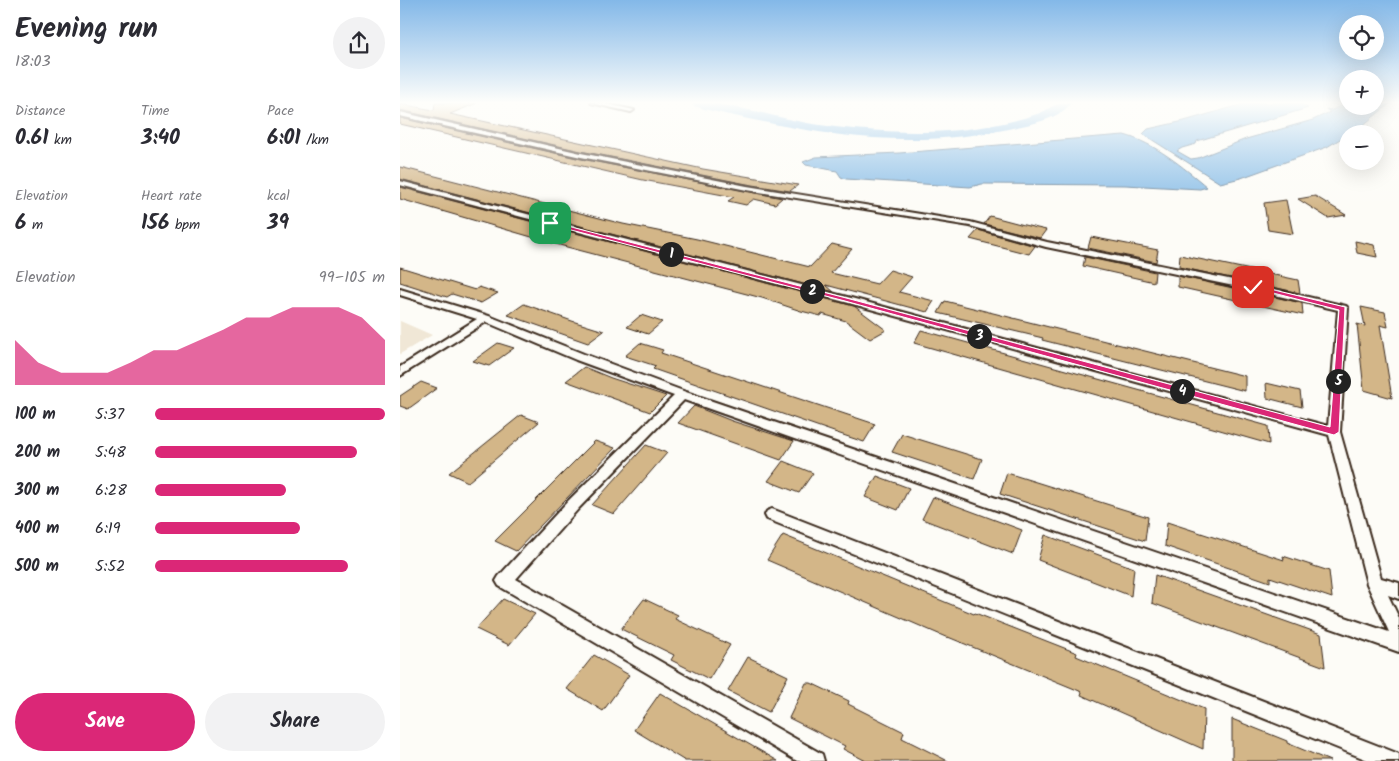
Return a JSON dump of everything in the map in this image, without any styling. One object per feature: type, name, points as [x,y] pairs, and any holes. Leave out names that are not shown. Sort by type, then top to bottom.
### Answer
[{"type":"street","points":[[508,139],[747,188],[970,224],[1046,244],[1253,287],[1343,308],[1334,432],[1375,584],[1399,636]]},
{"type":"street","points":[[400,183],[848,300],[1334,432]]},
{"type":"street","points":[[400,292],[485,318],[580,357],[682,395],[1399,644]]},
{"type":"street","points":[[400,372],[485,318]]},
{"type":"street","points":[[682,395],[574,504],[504,581],[815,761]]},
{"type":"street","points":[[772,515],[1394,761]]},
{"type":"street","points":[[1375,584],[1399,591]]},
{"type":"shaded area","points":[[400,321],[432,335],[400,354]]},
{"type":"water","points":[[1080,139],[1134,139],[1158,150],[1207,187],[1200,189],[1125,185],[982,184],[970,187],[846,179],[841,177],[837,171],[806,165],[803,162],[816,157],[899,153]]},
{"type":"water","points":[[1150,139],[1205,139],[1177,151],[1191,159],[1248,139],[1339,139],[1327,147],[1241,178],[1220,183]]},
{"type":"building","points":[[463,139],[491,139],[581,159],[782,198],[775,204],[754,199],[746,205],[728,201],[734,197],[643,180]]},
{"type":"building","points":[[526,139],[563,139],[703,169],[798,185],[790,191],[581,151]]},
{"type":"building","points":[[400,167],[623,224],[697,239],[810,267],[832,244],[852,249],[831,273],[877,284],[890,270],[912,277],[899,292],[934,301],[927,312],[826,285],[834,292],[400,179]]},
{"type":"building","points":[[400,187],[854,306],[886,330],[870,339],[846,321],[822,314],[821,316],[801,311],[762,298],[563,246],[400,199]]},
{"type":"building","points":[[1315,196],[1346,215],[1328,218],[1298,199]]},
{"type":"building","points":[[1286,200],[1293,234],[1268,230],[1264,203]]},
{"type":"building","points":[[990,216],[1046,230],[1040,238],[984,224]]},
{"type":"building","points":[[978,230],[1035,246],[1029,254],[970,239]]},
{"type":"building","points":[[1091,237],[1158,250],[1156,262],[1088,248]]},
{"type":"building","points":[[1355,241],[1374,245],[1377,257],[1357,253]]},
{"type":"building","points":[[1180,255],[1298,280],[1300,293],[1179,267]]},
{"type":"building","points":[[1085,257],[1155,272],[1154,282],[1083,266]]},
{"type":"building","points":[[400,267],[475,290],[479,287],[498,293],[481,303],[452,294],[447,297],[400,282]]},
{"type":"building","points":[[1178,276],[1302,303],[1303,315],[1178,287]]},
{"type":"building","points":[[945,301],[1245,376],[1245,391],[1042,340],[1043,338],[938,313]]},
{"type":"building","points":[[524,304],[604,331],[588,343],[508,315]]},
{"type":"building","points":[[1361,307],[1385,312],[1388,327],[1380,325],[1392,398],[1364,390],[1357,324],[1365,326]]},
{"type":"building","points":[[641,315],[662,322],[648,334],[627,327]]},
{"type":"building","points":[[921,330],[1268,426],[1269,444],[914,343]]},
{"type":"building","points":[[498,343],[514,348],[489,366],[473,361]]},
{"type":"building","points":[[640,343],[663,350],[661,353],[875,424],[864,442],[834,432],[653,369],[656,366],[625,356]]},
{"type":"building","points":[[584,367],[666,396],[650,412],[566,381]]},
{"type":"building","points":[[421,382],[437,388],[408,409],[400,406],[400,396]]},
{"type":"building","points":[[1266,383],[1300,391],[1302,407],[1267,398]]},
{"type":"building","points":[[694,406],[732,421],[794,441],[781,460],[678,423]]},
{"type":"building","points":[[521,415],[539,422],[468,482],[449,473]]},
{"type":"building","points":[[902,434],[982,459],[974,479],[892,452]]},
{"type":"building","points":[[595,441],[615,448],[516,551],[495,541]]},
{"type":"building","points":[[646,445],[667,453],[614,514],[592,505]]},
{"type":"building","points":[[783,461],[813,473],[799,493],[768,481]]},
{"type":"building","points":[[1007,473],[1148,517],[1145,541],[1000,494]]},
{"type":"building","points":[[877,476],[909,488],[898,510],[865,497]]},
{"type":"building","points":[[933,497],[1022,530],[1013,554],[922,519]]},
{"type":"building","points":[[1167,522],[1284,560],[1283,556],[1329,571],[1332,598],[1270,577],[1270,582],[1165,546]]},
{"type":"building","points":[[783,535],[974,614],[1077,653],[1076,656],[1204,709],[1203,749],[1081,695],[1082,692],[948,638],[767,560]]},
{"type":"building","points":[[1045,535],[1134,568],[1131,596],[1038,560]]},
{"type":"building","points":[[1155,575],[1321,634],[1325,667],[1152,603]]},
{"type":"building","points":[[503,599],[535,614],[509,645],[476,629]]},
{"type":"building","points":[[644,599],[678,615],[675,619],[730,645],[709,679],[671,660],[674,655],[621,629]]},
{"type":"building","points":[[594,655],[629,675],[603,711],[567,689]]},
{"type":"building","points":[[748,657],[788,676],[769,712],[728,691]]},
{"type":"building","points":[[806,683],[811,683],[849,701],[848,704],[904,732],[902,738],[948,761],[866,761],[843,749],[845,746],[789,718]]},
{"type":"building","points":[[660,693],[778,761],[685,761],[634,730]]},
{"type":"building","points":[[1232,719],[1330,761],[1237,761],[1232,759]]},
{"type":"route","points":[[550,223],[848,300],[1334,432],[1343,308],[1253,287]]}]
